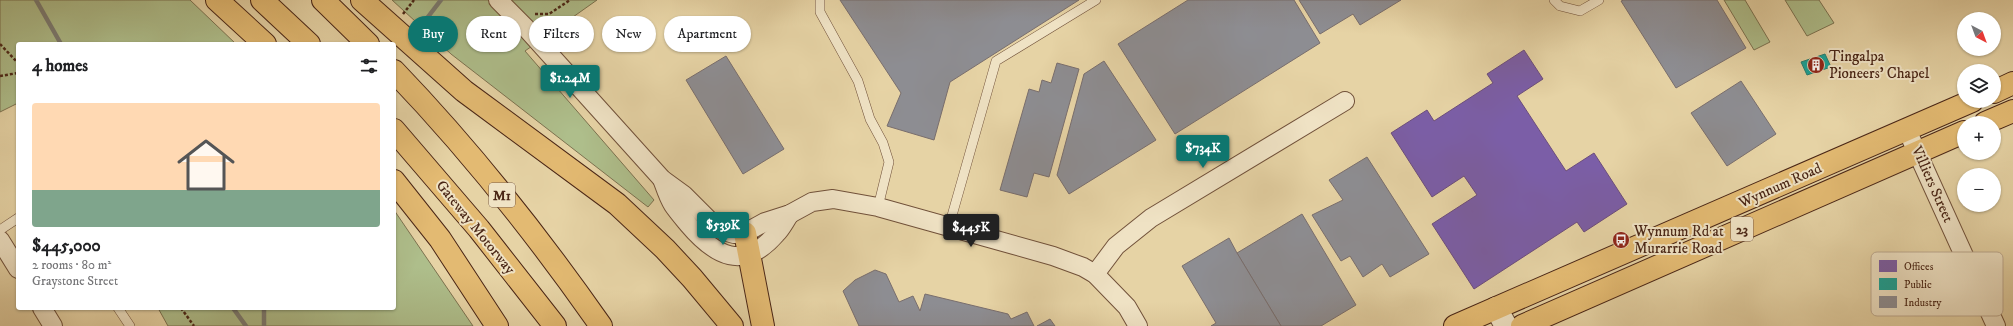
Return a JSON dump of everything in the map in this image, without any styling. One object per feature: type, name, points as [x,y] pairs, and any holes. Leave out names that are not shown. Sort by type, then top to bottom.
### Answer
[{"type":"main road","points":[[217,0],[263,42]]},
{"type":"main road","points":[[262,0],[307,42]]},
{"type":"main road","points":[[323,0],[366,42]]},
{"type":"main road","points":[[362,0],[464,91],[617,204],[660,244],[692,278],[732,326]]},
{"type":"main road","name":"M1","points":[[396,73],[472,157],[527,225],[601,326]]},
{"type":"main road","points":[[2001,89],[2013,83]]},
{"type":"main road","name":"Wynnum Road","points":[[1455,326],[1501,317],[1957,108]]},
{"type":"main road","points":[[2001,116],[2013,111]]},
{"type":"main road","name":"Gateway Motorway","points":[[396,132],[479,229],[555,326]]},
{"type":"main road","name":"Wynnum Road","points":[[1522,326],[1957,135]]},
{"type":"main road","points":[[396,184],[440,239],[497,326]]},
{"type":"main road","points":[[747,244],[763,326]]},
{"type":"street","points":[[498,0],[525,27],[662,179],[673,205],[706,244],[722,254],[730,256],[747,244],[760,248],[777,234],[790,214],[812,202],[823,200],[848,201],[949,226],[1069,261],[1095,274],[1127,307],[1138,326]]},
{"type":"street","points":[[1095,274],[1116,246],[1151,218],[1345,101]]},
{"type":"street","name":"Villiers Street","points":[[1908,130],[1963,252]]},
{"type":"street","points":[[0,240],[16,266]]},
{"type":"street","points":[[43,310],[53,326]]},
{"type":"street","name":"Villiers Street","points":[[1992,316],[1996,326]]},
{"type":"lane","points":[[820,0],[820,12],[858,81],[870,119],[883,144],[889,162],[878,208]]},
{"type":"lane","points":[[949,226],[996,61],[1096,0]]},
{"type":"lane","points":[[1554,0],[1560,6],[1580,11],[1599,0]]},
{"type":"lane","points":[[0,230],[16,219]]},
{"type":"lane","points":[[119,310],[130,326]]},
{"type":"path","points":[[402,15],[414,0]]},
{"type":"path","points":[[533,14],[549,14],[570,0]]},
{"type":"path","points":[[0,44],[16,61]]},
{"type":"path","points":[[0,76],[16,73]]},
{"type":"path","points":[[182,310],[194,326]]},
{"type":"green space","points":[[0,0],[190,0],[234,42],[16,42],[16,104],[0,112]]},
{"type":"green space","points":[[392,0],[597,0],[574,16],[529,16],[529,48],[525,51],[654,200],[648,207],[449,52],[458,52],[458,16],[409,16]]},
{"type":"green space","points":[[1724,0],[1745,0],[1770,42],[1754,50]]},
{"type":"green space","points":[[1785,0],[1819,0],[1834,23],[1807,36]]},
{"type":"green space","points":[[396,213],[473,326],[168,326],[159,310],[396,310]]},
{"type":"building: Offices","points":[[1524,50],[1543,79],[1517,96],[1566,171],[1594,153],[1627,204],[1584,232],[1577,222],[1474,289],[1432,224],[1477,195],[1464,176],[1432,197],[1391,133],[1427,110],[1434,121],[1493,83],[1487,74]]},
{"type":"building: Public","name":"Tingalpa Pioneers' Chapel","points":[[1825,54],[1831,67],[1807,75],[1801,62]]},
{"type":"building: Industry","points":[[840,0],[1079,0],[950,82],[934,140],[887,126],[901,93]]},
{"type":"building: Industry","points":[[1188,0],[1294,0],[1320,43],[1175,134],[1118,44]]},
{"type":"building: Industry","points":[[1299,0],[1401,0],[1360,25],[1353,14],[1320,34]]},
{"type":"building: Industry","points":[[1717,0],[1746,48],[1676,88],[1621,1]]},
{"type":"building: Industry","points":[[726,56],[784,149],[743,174],[686,80]]},
{"type":"building: Industry","points":[[1104,61],[1156,140],[1069,194],[1057,175],[1084,74]]},
{"type":"building: Industry","points":[[1057,63],[1079,69],[1049,177],[1034,173],[1027,197],[1000,190],[1029,89],[1039,92],[1042,80],[1051,83]]},
{"type":"building: Industry","points":[[1741,81],[1776,134],[1727,166],[1691,113]]},
{"type":"building: Industry","points":[[1367,157],[1429,254],[1390,277],[1382,264],[1363,277],[1350,256],[1341,261],[1312,215],[1343,200],[1329,180]]},
{"type":"building: Industry","points":[[1302,214],[1356,305],[1321,326],[1281,326],[1237,253]]},
{"type":"building: Industry","points":[[1229,238],[1281,326],[1211,326],[1216,323],[1182,266]]},
{"type":"building: Industry","points":[[875,270],[886,274],[899,302],[913,296],[920,311],[925,294],[1008,314],[1011,319],[1027,312],[1034,326],[859,326],[843,291],[855,280]]},
{"type":"building: Industry","points":[[1050,319],[1055,326],[1037,326]]},
{"type":"waterway","points":[[36,0],[60,42]]},
{"type":"waterway","points":[[429,16],[441,0]]},
{"type":"waterway","points":[[234,310],[246,326]]},
{"type":"waterway","points":[[264,310],[264,326]]},
{"type":"place","name":"Tingalpa Pioneers' Chapel","points":[[1816,65]]},
{"type":"place","name":"Wynnum Rd at Murarrie Road","points":[[1621,240]]}]
